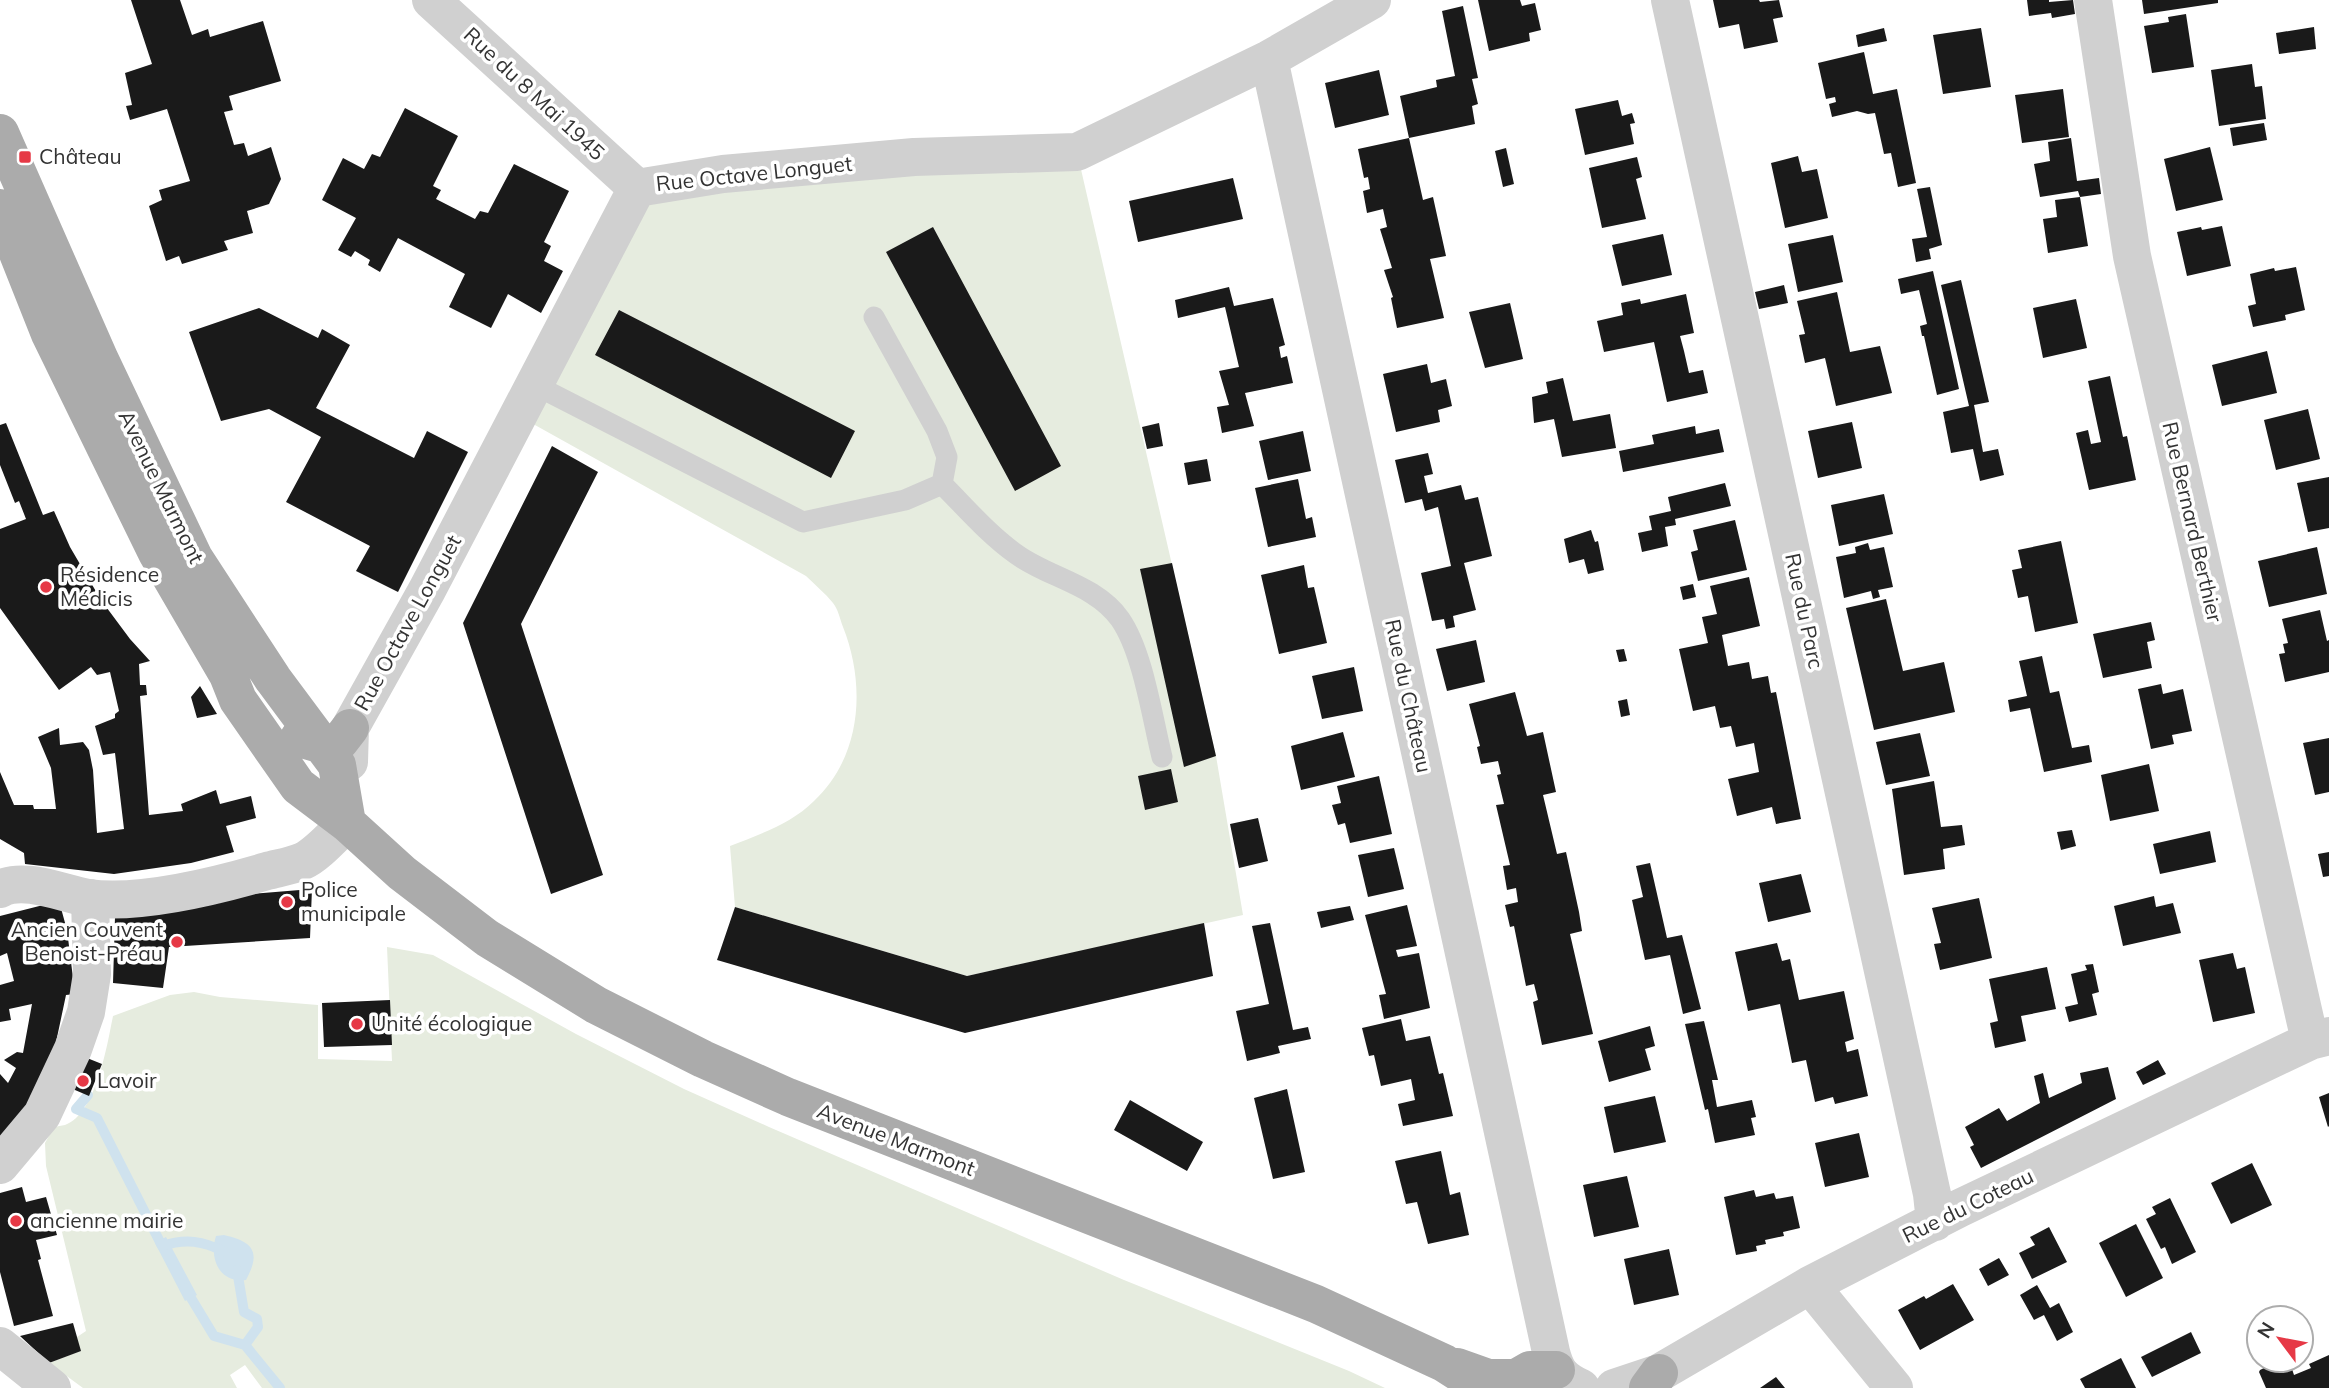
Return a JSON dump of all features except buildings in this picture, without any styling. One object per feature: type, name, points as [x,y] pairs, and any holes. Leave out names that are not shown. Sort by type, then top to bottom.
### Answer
[{"type":"main road","name":"Avenue Marmont","points":[[0,133],[82,322],[194,558],[273,679],[336,736],[337,765],[347,823]]},
{"type":"main road","name":"Avenue Marmont","points":[[0,208],[56,347],[157,552],[228,675],[238,700],[298,786],[347,823],[402,873],[487,939],[596,1005],[703,1059],[788,1097],[1317,1304],[1444,1363],[1483,1388]]},
{"type":"main road","points":[[228,675],[281,729],[303,741],[336,736]]},
{"type":"main road","points":[[1444,1363],[1488,1378],[1516,1378],[1530,1370],[1568,1379]]},
{"type":"street","name":"Rue du 8 Mai 1945","points":[[431,0],[637,188]]},
{"type":"street","name":"Rue Octave Longuet","points":[[336,736],[427,590],[637,188],[723,174],[900,159],[1077,152],[1269,59],[1372,0]]},
{"type":"street","name":"Rue du Parc","points":[[1670,0],[1932,1194],[1935,1222]]},
{"type":"street","name":"Rue Bernard Berthier","points":[[2093,0],[2132,256],[2319,1038]]},
{"type":"street","name":"Rue du Château","points":[[1269,59],[1548,1333],[1568,1379]]},
{"type":"street","points":[[2,884],[62,890],[90,898],[167,894],[230,882],[305,861],[347,823]]},
{"type":"street","points":[[0,1166],[42,1115],[73,1049],[86,1012],[92,974],[90,898]]},
{"type":"street","name":"Rue du Coteau","points":[[1614,1388],[1654,1381],[1810,1285],[1935,1222],[2319,1038]]},
{"type":"street","points":[[1810,1285],[1894,1388]]},
{"type":"street","points":[[0,1346],[52,1388]]},
{"type":"lane","points":[[874,317],[937,431],[947,457],[942,484]]},
{"type":"lane","points":[[534,384],[803,522],[905,500],[942,484]]},
{"type":"lane","points":[[942,484],[990,533],[1017,555],[1046,572],[1095,594],[1120,619],[1136,653],[1162,757]]},
{"type":"shaded area","points":[[1077,152],[1216,756],[1243,915],[967,976],[735,907],[730,846],[775,828],[805,809],[830,783],[842,763],[850,741],[857,696],[855,672],[838,611],[830,599],[806,576],[517,415],[637,188]]},
{"type":"shaded area","points":[[387,947],[433,955],[576,1034],[684,1089],[1124,1280],[1385,1388],[262,1388],[245,1365],[230,1375],[237,1388],[83,1388],[49,1363],[80,1351],[77,1337],[86,1331],[46,1166],[45,1143],[54,1127],[65,1125],[85,1108],[98,1078],[113,1016],[170,995],[194,992],[220,997],[318,1005],[318,1059],[392,1061]]},
{"type":"water","points":[[224,1235],[242,1241],[252,1250],[253,1262],[246,1280],[229,1278],[218,1268],[214,1245],[216,1236]]},
{"type":"water","points":[[166,1237],[197,1295],[185,1301],[155,1243]]},
{"type":"waterway","points":[[88,1095],[76,1109],[97,1118],[162,1246],[194,1242],[225,1252]]},
{"type":"waterway","points":[[237,1270],[244,1312],[257,1319],[258,1327],[245,1345],[280,1388]]},
{"type":"waterway","points":[[185,1288],[214,1336],[245,1345]]},
{"type":"place","name":"Château","points":[[25,157]]},
{"type":"place","name":"Résidence Médicis","points":[[46,587]]},
{"type":"place","name":"Police municipale","points":[[287,902]]},
{"type":"place","name":"Ancien Couvent Benoist-Préau","points":[[177,942]]},
{"type":"place","name":"Unité écologique","points":[[357,1024]]},
{"type":"place","name":"Lavoir","points":[[83,1081]]},
{"type":"place","name":"ancienne mairie","points":[[16,1221]]}]
